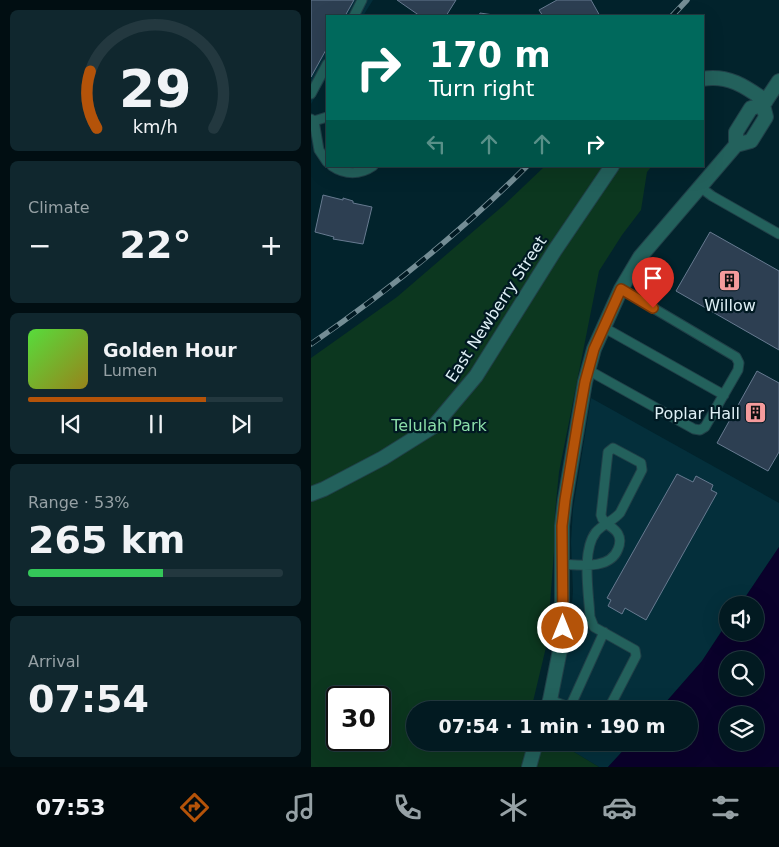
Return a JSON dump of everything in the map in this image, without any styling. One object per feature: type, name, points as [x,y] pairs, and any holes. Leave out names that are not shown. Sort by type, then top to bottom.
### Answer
[{"type":"street","points":[[704,79],[721,78],[737,82],[765,103]]},
{"type":"street","points":[[550,701],[562,640],[562,526],[565,500],[588,370],[603,327],[621,289],[640,257],[736,145],[736,132],[751,108],[765,103],[779,81]]},
{"type":"street","name":"East Newberry Street","points":[[311,494],[383,458],[434,426],[476,376],[555,250],[610,167]]},
{"type":"street","points":[[529,767],[533,751]]},
{"type":"lane","points":[[354,15],[363,0]]},
{"type":"lane","points":[[311,94],[326,66]]},
{"type":"lane","points":[[326,117],[312,120],[319,150],[326,160]]},
{"type":"lane","points":[[334,167],[342,172],[363,173],[372,167]]},
{"type":"lane","points":[[700,187],[712,196],[779,234]]},
{"type":"lane","points":[[588,370],[694,429],[700,430],[705,427],[738,370],[739,363],[736,356],[621,289]]},
{"type":"lane","points":[[603,327],[724,396]]},
{"type":"lane","points":[[562,564],[588,565],[600,564],[613,558],[619,548],[620,537],[617,532],[606,524],[601,515],[608,452],[613,448],[641,463],[642,466],[620,513],[606,524],[598,530],[590,543],[588,565],[590,617],[594,627],[631,647],[635,650],[636,656],[613,701]]},
{"type":"lane","points":[[576,701],[604,632]]},
{"type":"shaded area","points":[[311,0],[373,0],[364,15],[326,15],[326,79],[311,104]]},
{"type":"shaded area","points":[[591,398],[779,503],[779,547],[746,596],[719,596],[719,635],[702,661],[667,701],[557,701],[569,645],[573,591],[571,542],[573,509]]},
{"type":"shaded area","points":[[779,547],[779,767],[608,767],[623,751],[698,751],[698,701],[667,701],[702,661],[719,635],[719,641],[764,641],[764,596],[746,596]]},
{"type":"shaded area","points":[[572,751],[623,751],[608,767],[599,767]]},
{"type":"green space","name":"Telulah Park","points":[[544,167],[651,167],[647,172],[641,210],[599,271],[559,472],[547,643],[533,701],[406,701],[406,751],[572,751],[599,767],[311,767],[311,358],[397,297],[504,205]]},
{"type":"building","points":[[311,0],[354,0],[346,15],[326,15],[326,50],[311,77]]},
{"type":"building","points":[[397,0],[456,0],[447,15],[419,15]]},
{"type":"building","points":[[557,0],[591,0],[599,15],[542,15],[539,10]]},
{"type":"building","points":[[323,195],[343,200],[343,198],[353,201],[353,203],[372,207],[363,244],[333,239],[334,237],[315,232]]},
{"type":"building","name":"Willow","points":[[710,232],[779,271],[779,350],[676,291]]},
{"type":"building","name":"Poplar Hall","points":[[757,371],[779,383],[779,452],[768,471],[717,443]]},
{"type":"building","points":[[677,474],[693,482],[696,476],[713,485],[711,490],[717,493],[646,620],[625,608],[622,614],[608,606],[611,600],[607,598]]},
{"type":"railway","points":[[673,15],[687,0]]},
{"type":"railway","points":[[311,344],[423,260],[526,167]]},
{"type":"place","name":"Willow","points":[[730,281]]},
{"type":"place","name":"Poplar Hall","points":[[756,413]]},
{"type":"route","points":[[563,628],[562,526],[585,382],[594,349],[621,289],[653,308]]}]
